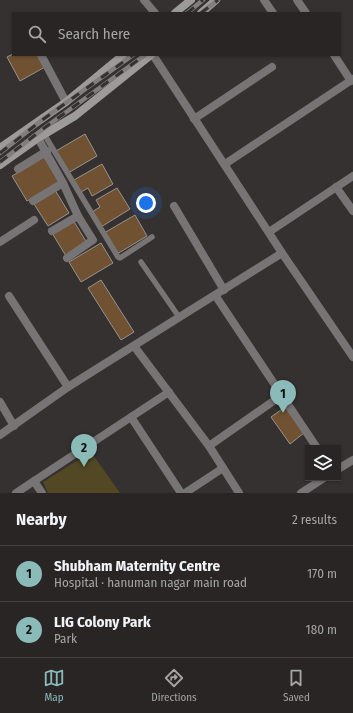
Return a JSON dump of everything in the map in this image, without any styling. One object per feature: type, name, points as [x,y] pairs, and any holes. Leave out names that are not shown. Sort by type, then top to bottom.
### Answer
[{"type":"main road","points":[[176,12],[191,0]]},
{"type":"main road","points":[[202,12],[216,0]]},
{"type":"main road","points":[[0,148],[66,102],[122,56]]},
{"type":"main road","points":[[0,165],[41,136],[74,116],[151,56]]},
{"type":"street","points":[[144,0],[154,12]]},
{"type":"street","points":[[264,0],[272,12]]},
{"type":"street","points":[[297,0],[305,12]]},
{"type":"street","points":[[42,56],[66,102]]},
{"type":"street","points":[[153,56],[353,357]]},
{"type":"street","points":[[225,164],[352,80],[335,56]]},
{"type":"street","points":[[194,118],[272,67]]},
{"type":"street","points":[[41,136],[46,151],[78,216],[93,241],[67,258]]},
{"type":"street","points":[[18,169],[46,151]]},
{"type":"street","points":[[269,232],[353,176]]},
{"type":"street","points":[[33,201],[63,183]]},
{"type":"street","points":[[336,187],[353,211]]},
{"type":"street","points":[[174,206],[224,290]]},
{"type":"street","points":[[52,231],[78,216]]},
{"type":"street","points":[[0,242],[34,220]]},
{"type":"street","points":[[0,435],[68,387],[282,252]]},
{"type":"street","points":[[215,295],[315,445]]},
{"type":"street","points":[[9,296],[68,387]]},
{"type":"street","points":[[134,346],[209,446],[239,493]]},
{"type":"street","points":[[16,493],[169,392]]},
{"type":"street","points":[[209,446],[282,395]]},
{"type":"street","points":[[0,402],[14,426]]},
{"type":"street","points":[[131,417],[180,493]]},
{"type":"street","points":[[341,467],[353,460]]},
{"type":"street","points":[[185,493],[223,468]]},
{"type":"street","points":[[34,481],[42,493]]},
{"type":"street","points":[[301,493],[319,481]]},
{"type":"lane","points":[[41,136],[118,257],[120,258],[152,237]]},
{"type":"lane","points":[[141,262],[179,318]]},
{"type":"shaded area","points":[[91,452],[120,493],[48,493],[43,482]]},
{"type":"building","points":[[12,54],[12,56],[39,56],[45,67],[20,81],[7,57]]},
{"type":"building","points":[[85,134],[97,156],[68,173],[56,151]]},
{"type":"building","points":[[44,157],[59,182],[27,201],[12,176]]},
{"type":"building","points":[[102,164],[113,184],[92,196],[88,188],[81,192],[74,180]]},
{"type":"building","points":[[117,188],[130,209],[101,227],[92,212],[100,207],[96,200]]},
{"type":"building","points":[[55,190],[69,213],[48,226],[34,204]]},
{"type":"building","points":[[135,215],[147,236],[117,254],[104,233]]},
{"type":"building","points":[[73,220],[87,243],[66,256],[52,233]]},
{"type":"building","points":[[101,243],[113,263],[81,282],[69,262]]},
{"type":"building","points":[[101,280],[134,332],[121,340],[88,288]]},
{"type":"building","points":[[285,407],[304,433],[290,444],[271,417]]},
{"type":"railway","points":[[188,12],[203,0]]},
{"type":"railway","points":[[202,12],[218,0]]},
{"type":"railway","points":[[0,153],[42,120],[132,56]]},
{"type":"railway","points":[[0,162],[144,56]]},
{"type":"place","name":"Shubham Maternity Centre","points":[[283,413]]},
{"type":"place","name":"LIG Colony Park","points":[[84,467]]}]
